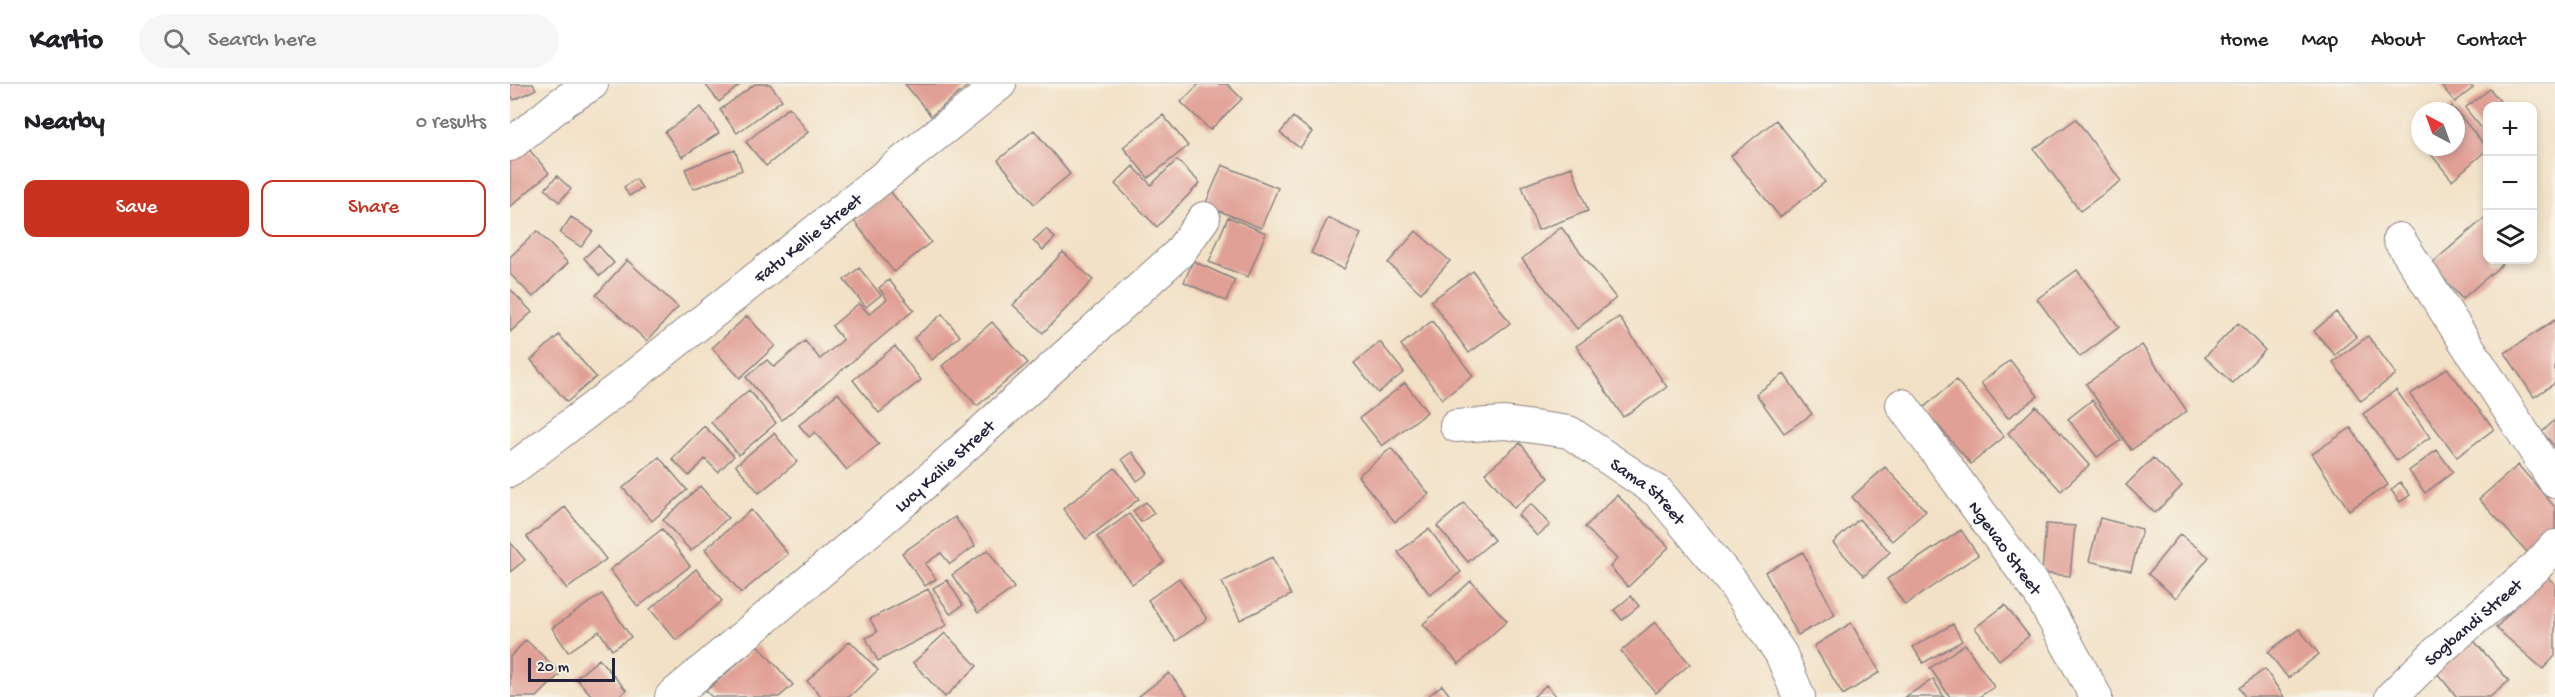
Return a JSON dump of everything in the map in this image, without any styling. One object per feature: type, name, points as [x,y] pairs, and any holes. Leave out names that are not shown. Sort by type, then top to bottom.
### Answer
[{"type":"street","points":[[510,145],[562,102],[592,84]]},
{"type":"street","name":"Fatu Kellie Street","points":[[510,471],[616,390],[1000,84]]},
{"type":"street","name":"Lucy Kailie Street","points":[[671,697],[916,491],[1179,253],[1204,218]]},
{"type":"street","points":[[2399,239],[2555,482]]},
{"type":"street","name":"Ngevao Street","points":[[1902,405],[2039,594],[2096,697]]},
{"type":"street","name":"Sama Street","points":[[1456,426],[1505,423],[1569,432],[1658,492],[1732,582],[1781,654],[1793,695]]},
{"type":"street","name":"Sogbandi Street","points":[[2391,697],[2438,651],[2536,567],[2555,546]]},
{"type":"building","points":[[510,84],[533,84],[536,89],[514,100],[510,93]]},
{"type":"building","points":[[705,84],[741,84],[719,102]]},
{"type":"building","points":[[755,84],[770,84],[782,100],[737,133],[720,110]]},
{"type":"building","points":[[905,84],[970,84],[931,116]]},
{"type":"building","points":[[1199,84],[1227,84],[1242,99],[1210,130],[1181,102]]},
{"type":"building","points":[[2440,84],[2469,84],[2473,88],[2455,102]]},
{"type":"building","points":[[2490,89],[2501,102],[2483,102],[2483,130],[2465,108]]},
{"type":"building","points":[[701,107],[719,133],[682,157],[665,132]]},
{"type":"building","points":[[789,107],[808,132],[766,166],[746,142]]},
{"type":"building","points":[[1163,115],[1188,146],[1148,178],[1123,147]]},
{"type":"building","points":[[1293,117],[1312,132],[1300,148],[1280,133]]},
{"type":"building","points":[[2076,119],[2121,181],[2080,211],[2034,149]]},
{"type":"building","points":[[1776,120],[1825,182],[1780,217],[1731,156]]},
{"type":"building","points":[[2465,122],[2483,143],[2483,153],[2452,180],[2432,156],[2465,156]]},
{"type":"building","points":[[1034,130],[1070,174],[1034,204],[998,160]]},
{"type":"building","points":[[521,140],[549,173],[510,207],[510,149]]},
{"type":"building","points":[[735,150],[742,170],[693,189],[685,169]]},
{"type":"building","points":[[1177,160],[1200,183],[1157,227],[1115,184],[1133,166],[1151,185]]},
{"type":"building","points":[[1222,165],[1278,188],[1261,228],[1205,205]]},
{"type":"building","points":[[1572,167],[1588,211],[1538,230],[1522,186]]},
{"type":"building","points":[[557,176],[571,189],[559,202],[545,189]]},
{"type":"building","points":[[636,179],[642,188],[629,196],[624,187]]},
{"type":"building","points":[[890,191],[931,242],[894,272],[854,221]]},
{"type":"building","points":[[571,217],[593,231],[581,247],[560,233]]},
{"type":"building","points":[[1228,217],[1266,233],[1248,277],[1209,262]]},
{"type":"building","points":[[1328,218],[1361,234],[1344,269],[1311,253]]},
{"type":"building","points":[[2483,219],[2483,264],[2502,264],[2462,299],[2431,264]]},
{"type":"building","points":[[1561,227],[1616,298],[1577,329],[1522,259]]},
{"type":"building","points":[[1046,229],[1055,238],[1043,250],[1033,241]]},
{"type":"building","points":[[537,231],[568,263],[533,297],[510,274],[510,257]]},
{"type":"building","points":[[1416,231],[1450,261],[1421,293],[1388,263]]},
{"type":"building","points":[[598,245],[614,263],[600,276],[584,258]]},
{"type":"building","points":[[1063,252],[1093,280],[1043,333],[1013,305]]},
{"type":"building","points":[[627,260],[678,307],[647,341],[596,295]]},
{"type":"building","points":[[1193,261],[1235,280],[1226,301],[1184,282]]},
{"type":"building","points":[[859,268],[881,295],[866,307],[844,280]]},
{"type":"building","points":[[2077,270],[2119,327],[2080,357],[2037,299]]},
{"type":"building","points":[[1473,271],[1510,323],[1469,353],[1431,301]]},
{"type":"building","points":[[889,280],[914,310],[782,420],[746,377],[767,360],[774,367],[805,341],[820,359],[843,340],[832,326],[859,303],[869,314],[887,299],[879,288]]},
{"type":"building","points":[[510,289],[532,312],[510,332]]},
{"type":"building","points":[[2336,312],[2357,337],[2335,355],[2314,331]]},
{"type":"building","points":[[942,314],[960,336],[932,360],[914,338]]},
{"type":"building","points":[[747,316],[775,346],[740,378],[712,348]]},
{"type":"building","points":[[1619,317],[1667,387],[1623,417],[1576,346]]},
{"type":"building","points":[[2555,320],[2555,383],[2534,397],[2505,353]]},
{"type":"building","points":[[1432,321],[1473,376],[1442,399],[1401,345]]},
{"type":"building","points":[[992,322],[1028,363],[977,406],[942,366]]},
{"type":"building","points":[[2238,323],[2265,350],[2232,383],[2205,357]]},
{"type":"building","points":[[559,335],[596,377],[567,402],[531,360]]},
{"type":"building","points":[[2368,336],[2396,374],[2361,401],[2333,362]]},
{"type":"building","points":[[1380,342],[1404,372],[1378,393],[1354,363]]},
{"type":"building","points":[[2142,345],[2187,411],[2131,450],[2086,384]]},
{"type":"building","points":[[895,346],[921,380],[879,413],[853,380]]},
{"type":"building","points":[[2010,360],[2038,396],[2008,418],[1981,383]]},
{"type":"building","points":[[2447,368],[2494,429],[2457,457],[2410,395]]},
{"type":"building","points":[[1784,374],[1812,414],[1784,433],[1756,394]]},
{"type":"building","points":[[1956,380],[2004,437],[1971,464],[1923,408]]},
{"type":"building","points":[[1405,383],[1427,412],[1382,446],[1360,418]]},
{"type":"building","points":[[749,390],[776,423],[739,455],[711,422]]},
{"type":"building","points":[[2396,390],[2430,437],[2397,461],[2363,414]]},
{"type":"building","points":[[838,393],[879,444],[847,470],[815,432],[809,437],[799,425]]},
{"type":"building","points":[[2092,400],[2121,440],[2097,457],[2068,419]]},
{"type":"building","points":[[2036,406],[2089,465],[2061,491],[2008,433]]},
{"type":"building","points":[[2555,420],[2555,447],[2542,432]]},
{"type":"building","points":[[704,426],[734,456],[718,472],[705,459],[689,476],[672,459]]},
{"type":"building","points":[[2351,428],[2388,485],[2349,510],[2312,454]]},
{"type":"building","points":[[774,433],[797,462],[759,493],[736,465]]},
{"type":"building","points":[[1520,443],[1549,478],[1514,508],[1485,473]]},
{"type":"building","points":[[1391,448],[1429,494],[1395,522],[1358,476]]},
{"type":"building","points":[[2437,450],[2453,472],[2425,493],[2409,471]]},
{"type":"building","points":[[1132,452],[1148,473],[1137,481],[1122,459]]},
{"type":"building","points":[[659,457],[687,490],[652,521],[623,488]]},
{"type":"building","points":[[2153,458],[2182,486],[2155,513],[2126,485]]},
{"type":"building","points":[[2518,465],[2555,507],[2555,529],[2528,553],[2479,499]]},
{"type":"building","points":[[1885,467],[1926,511],[1892,541],[1852,497]]},
{"type":"building","points":[[1115,468],[1139,499],[1086,539],[1063,509]]},
{"type":"building","points":[[2400,482],[2410,495],[2400,502],[2391,490]]},
{"type":"building","points":[[700,486],[728,518],[691,551],[663,520]]},
{"type":"building","points":[[1617,495],[1669,547],[1628,587],[1610,567],[1617,559],[1585,527]]},
{"type":"building","points":[[1146,502],[1154,513],[1141,522],[1133,511]]},
{"type":"building","points":[[1464,503],[1494,540],[1468,562],[1437,526]]},
{"type":"building","points":[[1531,504],[1550,525],[1537,536],[1518,515]]},
{"type":"building","points":[[565,507],[606,559],[567,589],[527,537]]},
{"type":"building","points":[[751,510],[788,554],[741,593],[705,549]]},
{"type":"building","points":[[1129,514],[1164,562],[1132,584],[1097,537]]},
{"type":"building","points":[[955,517],[975,546],[950,564],[941,553],[925,564],[936,579],[925,586],[902,553]]},
{"type":"building","points":[[2100,518],[2142,529],[2131,571],[2089,561]]},
{"type":"building","points":[[1859,519],[1890,552],[1864,576],[1833,543]]},
{"type":"building","points":[[2046,524],[2075,526],[2070,576],[2042,573]]},
{"type":"building","points":[[662,529],[690,566],[638,607],[610,570]]},
{"type":"building","points":[[1429,529],[1461,572],[1430,595],[1398,552]]},
{"type":"building","points":[[1961,530],[1978,555],[1905,605],[1887,579]]},
{"type":"building","points":[[2180,534],[2209,557],[2176,598],[2148,574]]},
{"type":"building","points":[[510,542],[525,560],[510,572]]},
{"type":"building","points":[[988,550],[1014,588],[978,613],[952,575]]},
{"type":"building","points":[[1803,552],[1835,615],[1798,635],[1765,572]]},
{"type":"building","points":[[1272,557],[1291,595],[1240,620],[1222,582]]},
{"type":"building","points":[[696,569],[722,601],[676,640],[650,609]]},
{"type":"building","points":[[2544,574],[2555,584],[2555,656],[2543,669],[2496,628]]},
{"type":"building","points":[[1179,578],[1207,619],[1176,641],[1148,600]]},
{"type":"building","points":[[947,580],[963,605],[950,614],[933,588]]},
{"type":"building","points":[[1471,581],[1507,621],[1459,664],[1423,624]]},
{"type":"building","points":[[928,589],[947,625],[878,661],[866,638],[877,632],[870,619]]},
{"type":"building","points":[[602,594],[631,637],[612,650],[599,631],[568,652],[552,628]]},
{"type":"building","points":[[1631,596],[1639,606],[1622,620],[1614,610]]},
{"type":"building","points":[[2005,605],[2029,636],[1999,660],[1975,628]]},
{"type":"building","points":[[1655,622],[1690,664],[1656,693],[1621,651]]},
{"type":"building","points":[[1851,623],[1880,672],[1843,695],[1814,646]]},
{"type":"building","points":[[1953,624],[1962,641],[1923,663],[1913,647]]},
{"type":"building","points":[[2299,629],[2319,654],[2288,678],[2268,652]]},
{"type":"building","points":[[945,633],[977,666],[945,697],[913,663]]},
{"type":"building","points":[[2470,636],[2509,681],[2490,697],[2457,697],[2432,667]]},
{"type":"building","points":[[526,640],[561,673],[537,697],[510,697],[510,657]]},
{"type":"building","points":[[850,641],[878,670],[849,697],[822,697],[807,681]]},
{"type":"building","points":[[1965,644],[1994,687],[1979,697],[1950,697],[1930,668]]},
{"type":"building","points":[[758,645],[793,685],[779,697],[712,697],[706,691]]},
{"type":"building","points":[[599,659],[626,690],[619,697],[593,697],[576,678]]},
{"type":"building","points":[[2265,669],[2284,697],[2245,697],[2239,688]]},
{"type":"building","points":[[1169,673],[1188,697],[1138,697]]},
{"type":"building","points":[[1933,679],[1944,697],[1905,697]]},
{"type":"building","points":[[1442,685],[1451,697],[1427,697]]},
{"type":"building","points":[[1546,685],[1557,697],[1533,697]]}]
